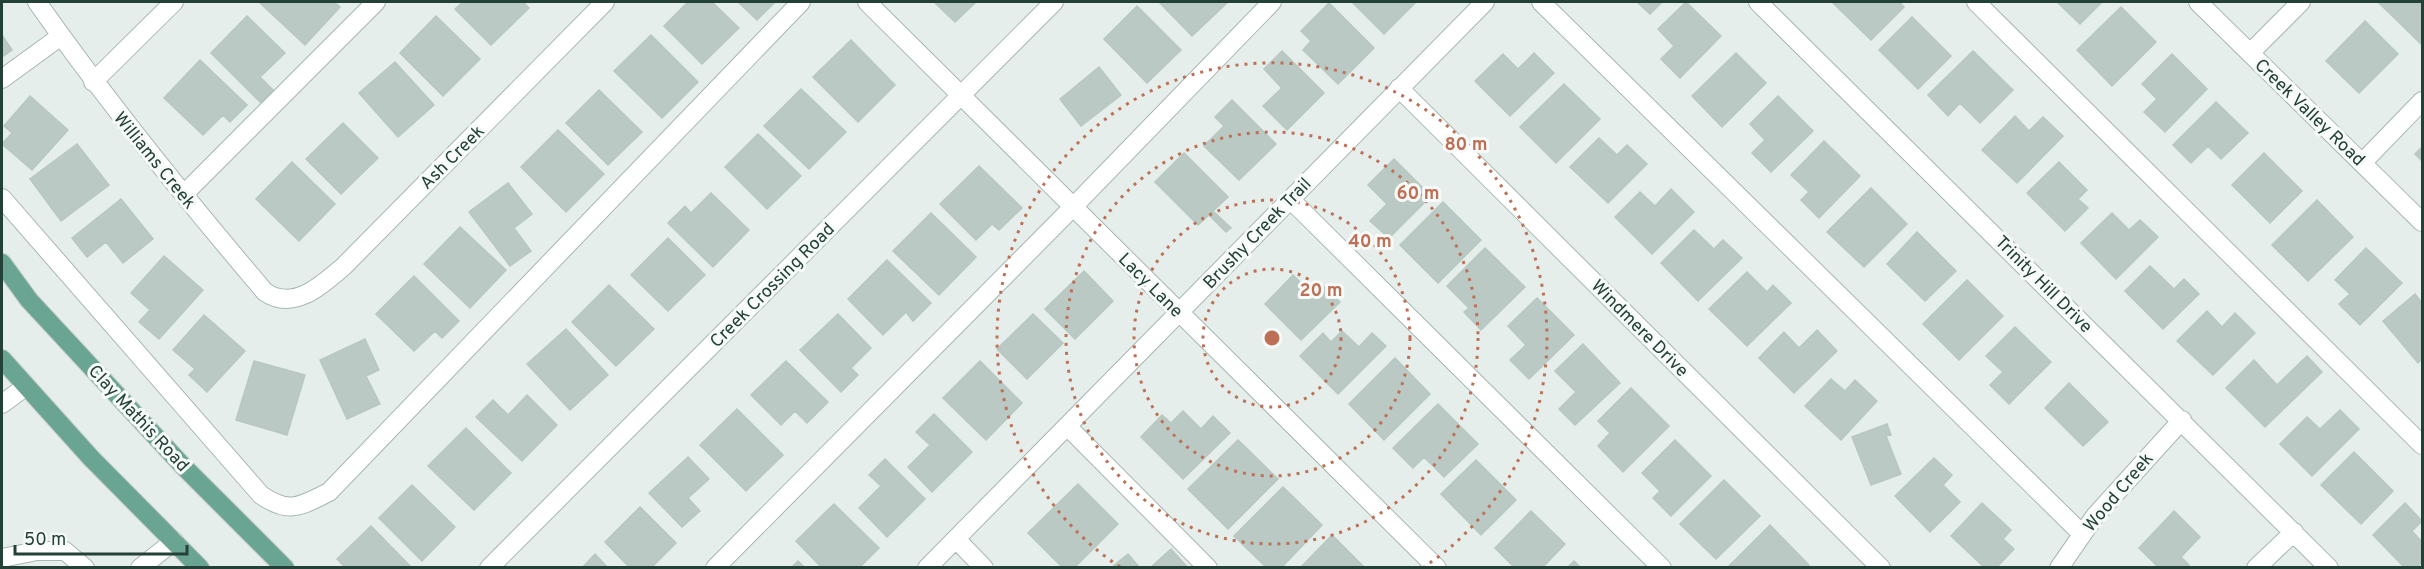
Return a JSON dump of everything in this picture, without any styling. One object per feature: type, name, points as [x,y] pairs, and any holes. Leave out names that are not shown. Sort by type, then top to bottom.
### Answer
[{"type":"main road","name":"Clay Mathis Road","points":[[2,262],[29,300],[174,456],[285,567]]},
{"type":"main road","points":[[2,359],[25,387],[200,567]]},
{"type":"street","name":"Williams Creek","points":[[37,2],[93,82],[265,292],[274,298],[289,300]]},
{"type":"street","points":[[93,82],[174,2]]},
{"type":"street","points":[[184,194],[376,2]]},
{"type":"street","name":"Ash Creek","points":[[289,300],[323,284],[344,266],[605,2]]},
{"type":"street","points":[[2,198],[261,495],[278,506],[296,506],[329,492],[801,2]]},
{"type":"street","name":"Lacy Lane","points":[[867,2],[1437,567]]},
{"type":"street","name":"Creek Crossing Road","points":[[489,567],[1054,2]]},
{"type":"street","points":[[715,567],[1073,207],[1272,2]]},
{"type":"street","name":"Brushy Creek Trail","points":[[927,567],[1485,2]]},
{"type":"street","points":[[1541,2],[2082,534]]},
{"type":"street","name":"Trinity Hill Drive","points":[[1758,2],[2329,567]]},
{"type":"street","points":[[1976,2],[2422,445]]},
{"type":"street","name":"Creek Valley Road","points":[[2198,2],[2422,222]]},
{"type":"street","points":[[2250,53],[2301,2]]},
{"type":"street","points":[[2,79],[61,36]]},
{"type":"street","name":"Windmere Drive","points":[[1399,88],[1881,567]]},
{"type":"street","points":[[2362,162],[2422,101]]},
{"type":"street","points":[[1290,199],[1662,567]]},
{"type":"street","points":[[2,404],[25,387]]},
{"type":"street","name":"Wood Creek","points":[[2059,567],[2116,491],[2182,420]]},
{"type":"street","points":[[1067,426],[1208,567]]},
{"type":"street","points":[[2256,567],[2294,532]]},
{"type":"street","points":[[956,539],[984,567]]},
{"type":"street","points":[[140,567],[174,541]]},
{"type":"street","points":[[2,558],[37,551],[65,551],[85,567]]},
{"type":"building","points":[[259,2],[334,2],[340,7],[305,45]]},
{"type":"building","points":[[463,2],[523,2],[529,8],[491,45],[455,9]]},
{"type":"building","points":[[688,2],[712,2],[739,28],[702,64],[664,26]]},
{"type":"building","points":[[738,2],[775,2],[757,20]]},
{"type":"building","points":[[934,2],[976,2],[955,22]]},
{"type":"building","points":[[1159,2],[1228,2],[1192,36]]},
{"type":"building","points":[[1352,2],[1416,2],[1384,34]]},
{"type":"building","points":[[1637,2],[1662,2],[1650,14]]},
{"type":"building","points":[[1686,2],[1721,36],[1680,78],[1661,59],[1674,46],[1658,29]]},
{"type":"building","points":[[1832,2],[1899,2],[1904,7],[1871,40]]},
{"type":"building","points":[[2057,2],[2102,2],[2080,24]]},
{"type":"building","points":[[2378,2],[2422,2],[2422,45]]},
{"type":"building","points":[[1329,3],[1374,48],[1338,84],[1303,50],[1311,41],[1301,31]]},
{"type":"building","points":[[1137,6],[1181,50],[1147,83],[1104,39]]},
{"type":"building","points":[[2121,7],[2156,42],[2112,86],[2077,50]]},
{"type":"building","points":[[247,16],[285,53],[260,77],[276,93],[264,106],[211,53]]},
{"type":"building","points":[[436,16],[480,59],[443,96],[400,53]]},
{"type":"building","points":[[1912,17],[1951,56],[1918,89],[1879,50]]},
{"type":"building","points":[[2365,21],[2398,54],[2359,93],[2326,61]]},
{"type":"building","points":[[2,35],[12,50],[2,57]]},
{"type":"building","points":[[651,35],[698,82],[662,118],[614,71]]},
{"type":"building","points":[[851,40],[895,85],[858,122],[813,77]]},
{"type":"building","points":[[1282,51],[1324,93],[1287,130],[1263,106],[1282,88],[1264,69]]},
{"type":"building","points":[[1973,51],[2013,90],[1980,123],[1960,103],[1948,116],[1928,95]]},
{"type":"building","points":[[1534,53],[1554,73],[1510,116],[1475,81],[1503,54],[1518,69]]},
{"type":"building","points":[[1736,53],[1766,83],[1722,127],[1692,96]]},
{"type":"building","points":[[2172,54],[2207,89],[2165,132],[2144,112],[2157,99],[2142,84]]},
{"type":"building","points":[[200,60],[247,105],[230,122],[223,115],[203,135],[164,98]]},
{"type":"building","points":[[395,62],[434,105],[398,137],[359,93]]},
{"type":"building","points":[[1099,67],[1121,95],[1081,126],[1060,99]]},
{"type":"building","points":[[1564,84],[1600,119],[1556,163],[1520,127]]},
{"type":"building","points":[[801,89],[846,132],[809,169],[764,126]]},
{"type":"building","points":[[599,90],[642,132],[608,165],[566,123]]},
{"type":"building","points":[[30,96],[68,130],[32,170],[2,144],[12,133],[4,126]]},
{"type":"building","points":[[1778,96],[1813,131],[1771,172],[1752,153],[1765,140],[1750,124]]},
{"type":"building","points":[[1232,100],[1276,144],[1239,180],[1204,146],[1224,126],[1215,117]]},
{"type":"building","points":[[2216,102],[2248,133],[2221,159],[2208,146],[2191,163],[2173,145]]},
{"type":"building","points":[[2015,116],[2029,131],[2043,117],[2063,136],[2017,183],[1982,150]]},
{"type":"building","points":[[343,123],[378,158],[341,194],[306,159]]},
{"type":"building","points":[[558,130],[604,174],[566,212],[521,167]]},
{"type":"building","points":[[758,134],[801,176],[767,209],[725,167]]},
{"type":"building","points":[[1599,138],[1617,155],[1627,145],[1647,164],[1608,203],[1570,167]]},
{"type":"building","points":[[1824,141],[1860,176],[1819,218],[1801,200],[1809,192],[1791,175]]},
{"type":"building","points":[[77,144],[109,185],[61,221],[30,179]]},
{"type":"building","points":[[2422,147],[2422,161],[2415,154]]},
{"type":"building","points":[[1184,153],[1228,197],[1213,211],[1231,228],[1226,232],[1209,215],[1198,225],[1155,182]]},
{"type":"building","points":[[2264,153],[2302,191],[2270,223],[2232,185]]},
{"type":"building","points":[[1394,159],[1431,196],[1389,238],[1370,221],[1387,204],[1368,185]]},
{"type":"building","points":[[292,162],[335,204],[299,241],[256,199]]},
{"type":"building","points":[[2059,162],[2087,190],[2078,199],[2088,208],[2065,231],[2027,193]]},
{"type":"building","points":[[979,166],[1022,208],[999,230],[992,224],[976,240],[940,204]]},
{"type":"building","points":[[508,183],[532,214],[514,228],[531,251],[510,266],[469,212]]},
{"type":"building","points":[[1871,188],[1907,224],[1864,267],[1827,232]]},
{"type":"building","points":[[1671,189],[1694,212],[1652,254],[1615,217],[1640,192],[1655,206]]},
{"type":"building","points":[[711,193],[749,230],[713,267],[668,223],[685,206],[691,213]]},
{"type":"building","points":[[121,199],[153,239],[123,263],[106,242],[87,257],[72,238]]},
{"type":"building","points":[[2317,200],[2353,237],[2308,281],[2272,245]]},
{"type":"building","points":[[1443,202],[1481,240],[1438,283],[1400,245]]},
{"type":"building","points":[[931,213],[976,257],[939,295],[893,251]]},
{"type":"building","points":[[2112,213],[2129,230],[2140,220],[2158,237],[2116,279],[2081,243]]},
{"type":"building","points":[[460,227],[506,270],[470,308],[424,264]]},
{"type":"building","points":[[1694,230],[1714,249],[1723,240],[1742,258],[1698,301],[1661,263]]},
{"type":"building","points":[[1917,232],[1956,271],[1925,301],[1887,264]]},
{"type":"building","points":[[668,238],[705,275],[668,311],[631,275]]},
{"type":"building","points":[[1485,248],[1525,287],[1481,330],[1464,312],[1469,308],[1447,286]]},
{"type":"building","points":[[2366,248],[2402,283],[2360,325],[2339,304],[2350,294],[2335,280]]},
{"type":"building","points":[[164,256],[203,290],[159,339],[139,322],[150,310],[131,293]]},
{"type":"building","points":[[887,260],[931,303],[913,321],[906,312],[883,335],[848,299]]},
{"type":"building","points":[[2150,266],[2174,289],[2184,279],[2199,294],[2163,329],[2125,291]]},
{"type":"building","points":[[1084,271],[1113,301],[1075,339],[1045,309]]},
{"type":"building","points":[[1747,272],[1767,292],[1773,285],[1791,303],[1747,346],[1709,309]]},
{"type":"building","points":[[1293,275],[1311,293],[1320,283],[1340,302],[1301,340],[1265,304]]},
{"type":"building","points":[[414,276],[459,321],[442,338],[435,331],[414,351],[376,314]]},
{"type":"building","points":[[1967,280],[2003,316],[1959,360],[1923,324]]},
{"type":"building","points":[[609,285],[654,329],[616,366],[572,322]]},
{"type":"building","points":[[2415,294],[2422,303],[2422,359],[2418,363],[2383,321]]},
{"type":"building","points":[[1537,298],[1574,335],[1529,379],[1510,360],[1526,345],[1508,326]]},
{"type":"building","points":[[2207,311],[2222,327],[2235,313],[2255,333],[2213,375],[2177,341]]},
{"type":"building","points":[[838,314],[871,348],[851,368],[858,375],[841,392],[800,350]]},
{"type":"building","points":[[1033,314],[1063,343],[1027,379],[997,349]]},
{"type":"building","points":[[204,315],[245,351],[207,392],[189,375],[195,369],[173,350]]},
{"type":"building","points":[[2015,327],[2051,362],[2009,404],[1990,385],[2003,372],[1986,356]]},
{"type":"building","points":[[566,329],[608,375],[570,410],[527,364]]},
{"type":"building","points":[[1817,330],[1837,351],[1794,393],[1759,358],[1784,332],[1799,348]]},
{"type":"building","points":[[1342,331],[1359,347],[1372,333],[1386,346],[1338,394],[1300,356],[1323,333],[1331,342]]},
{"type":"building","points":[[365,339],[379,370],[366,376],[380,404],[347,419],[320,360]]},
{"type":"building","points":[[1583,344],[1620,383],[1575,425],[1559,409],[1576,392],[1555,371]]},
{"type":"building","points":[[2307,356],[2322,372],[2265,427],[2226,388],[2254,360],[2277,385]]},
{"type":"building","points":[[1395,358],[1430,394],[1384,440],[1349,404]]},
{"type":"building","points":[[254,361],[305,375],[287,435],[236,420]]},
{"type":"building","points":[[786,361],[828,402],[807,423],[795,411],[781,425],[751,395]]},
{"type":"building","points":[[980,361],[1022,403],[986,440],[943,398]]},
{"type":"building","points":[[1831,379],[1845,391],[1855,380],[1877,401],[1841,440],[1805,406]]},
{"type":"building","points":[[2069,383],[2108,422],[2083,446],[2045,408]]},
{"type":"building","points":[[1631,388],[1669,426],[1623,472],[1598,446],[1610,433],[1598,421]]},
{"type":"building","points":[[527,395],[557,425],[522,461],[476,417],[493,400],[508,415]]},
{"type":"building","points":[[1438,404],[1478,444],[1444,477],[1424,457],[1413,468],[1393,448]]},
{"type":"building","points":[[737,409],[783,455],[746,491],[700,445]]},
{"type":"building","points":[[2340,410],[2359,429],[2312,476],[2280,444],[2307,417],[2320,429]]},
{"type":"building","points":[[1183,411],[1201,429],[1213,416],[1230,433],[1183,479],[1141,437],[1162,415],[1171,423]]},
{"type":"building","points":[[934,414],[972,452],[932,492],[908,467],[930,445],[916,432]]},
{"type":"building","points":[[1887,424],[1891,435],[1886,436],[1901,474],[1871,485],[1852,437]]},
{"type":"building","points":[[466,428],[511,473],[474,510],[428,466]]},
{"type":"building","points":[[1238,440],[1278,479],[1228,529],[1188,489]]},
{"type":"building","points":[[1675,440],[1711,476],[1671,516],[1653,498],[1660,491],[1642,473]]},
{"type":"building","points":[[2354,452],[2393,491],[2361,524],[2321,485]]},
{"type":"building","points":[[688,457],[709,479],[688,498],[700,511],[682,527],[649,493]]},
{"type":"building","points":[[1934,458],[1952,475],[1943,485],[1960,502],[1930,532],[1895,496]]},
{"type":"building","points":[[885,459],[925,499],[887,537],[859,508],[881,486],[869,475]]},
{"type":"building","points":[[1476,460],[1516,500],[1481,535],[1441,494]]},
{"type":"building","points":[[1724,480],[1760,516],[1716,559],[1680,524]]},
{"type":"building","points":[[1078,484],[1118,524],[1074,568],[1063,568],[1028,533]]},
{"type":"building","points":[[412,485],[455,527],[422,561],[379,518]]},
{"type":"building","points":[[1283,487],[1322,525],[1281,568],[1267,568],[1234,536]]},
{"type":"building","points":[[1982,503],[2011,530],[2003,539],[2014,549],[1996,568],[1985,568],[1951,536]]},
{"type":"building","points":[[2405,503],[2422,521],[2412,531],[2422,542],[2422,562],[2417,568],[2405,568],[2373,535]]},
{"type":"building","points":[[834,504],[879,548],[859,568],[822,568],[796,541]]},
{"type":"building","points":[[640,507],[676,543],[651,568],[630,568],[605,542]]},
{"type":"building","points":[[1531,511],[1565,544],[1542,568],[1515,568],[1495,548]]},
{"type":"building","points":[[2174,511],[2200,537],[2181,557],[2189,565],[2186,568],[2159,568],[2139,548]]},
{"type":"building","points":[[1770,525],[1809,565],[1807,568],[1727,568]]},
{"type":"building","points":[[371,526],[412,568],[346,568],[337,559]]},
{"type":"building","points":[[1332,535],[1365,568],[1300,568]]},
{"type":"building","points":[[1171,549],[1188,568],[1150,568]]},
{"type":"building","points":[[595,554],[608,568],[582,568]]},
{"type":"building","points":[[1128,554],[1140,568],[1111,568]]},
{"type":"building","points":[[798,561],[805,568],[791,568]]},
{"type":"building","points":[[1574,561],[1581,568],[1567,568]]}]
